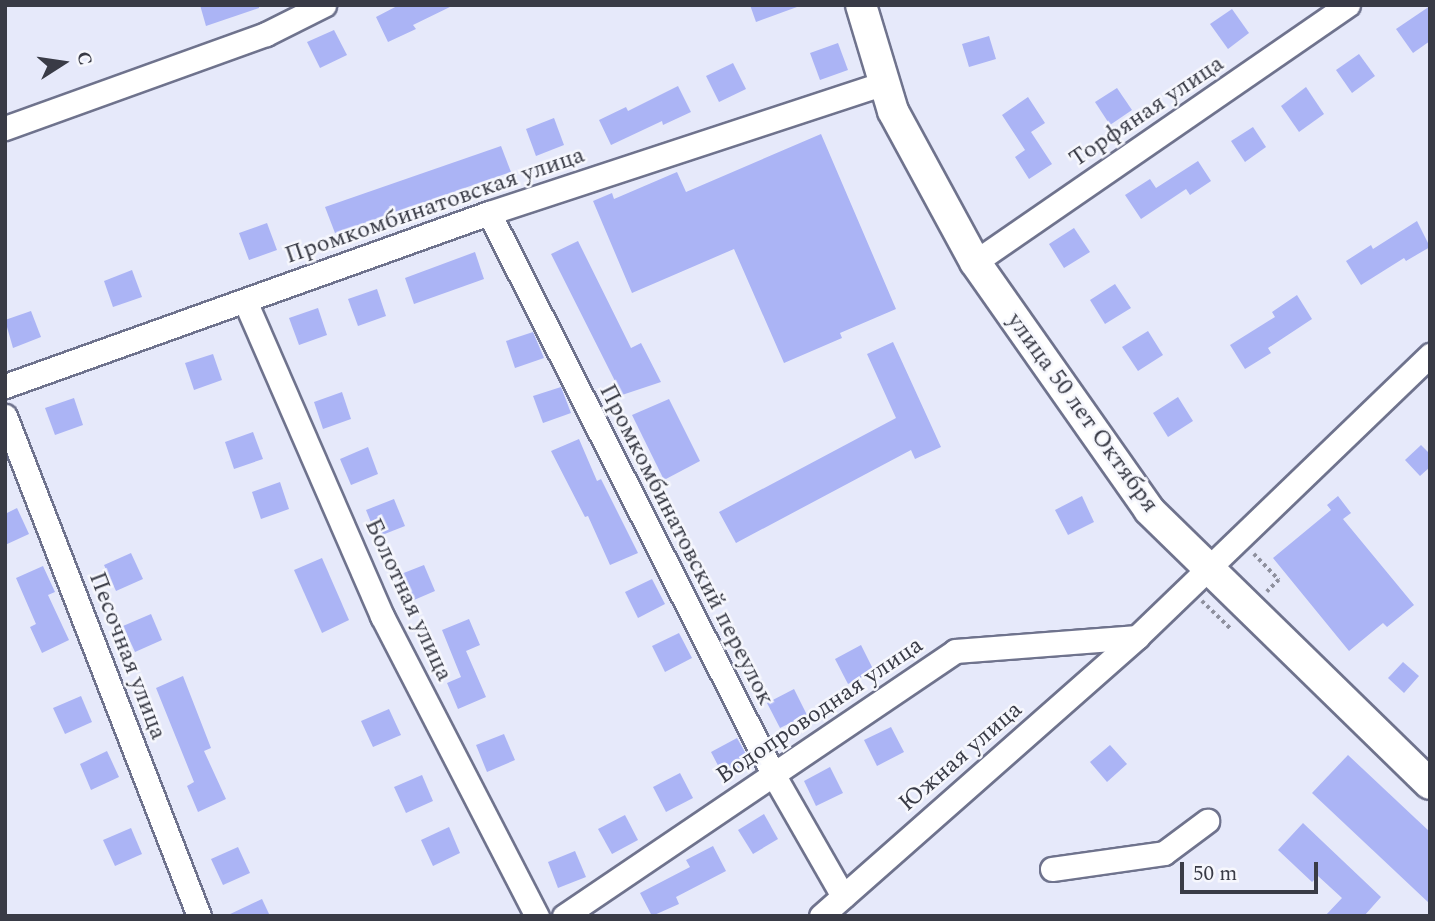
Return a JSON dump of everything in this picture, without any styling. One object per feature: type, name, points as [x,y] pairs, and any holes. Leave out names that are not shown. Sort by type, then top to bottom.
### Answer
[{"type":"main road","name":"улица 50 лет Октября","points":[[861,5],[894,111],[975,262],[1149,510],[1430,784]]},
{"type":"street","points":[[5,128],[266,34],[324,5]]},
{"type":"street","name":"Торфяная улица","points":[[975,262],[1348,5]]},
{"type":"street","name":"Промкомбинатовская улица","points":[[5,386],[489,214],[884,83]]},
{"type":"street","name":"Промкомбинатовский переулок","points":[[489,214],[773,774],[843,896]]},
{"type":"street","name":"Болотная улица","points":[[245,301],[383,616],[537,916]]},
{"type":"street","points":[[1209,568],[1425,368]]},
{"type":"street","name":"Песочная улица","points":[[5,416],[199,916]]},
{"type":"street","name":"Южная улица","points":[[821,916],[1137,637],[1209,568]]},
{"type":"street","name":"Водопроводная улица","points":[[564,916],[955,651],[1137,637]]},
{"type":"street","points":[[1052,869],[1164,853],[1207,821]]},
{"type":"path","points":[[1254,554],[1279,580],[1265,595]]},
{"type":"path","points":[[1193,608],[1202,600],[1230,628]]},
{"type":"building","points":[[200,5],[259,5],[259,8],[206,26]]},
{"type":"building","points":[[399,5],[454,5],[413,25],[416,29],[388,42],[376,17]]},
{"type":"building","points":[[750,5],[797,5],[797,7],[756,22]]},
{"type":"building","points":[[1430,6],[1430,41],[1413,53],[1396,29]]},
{"type":"building","points":[[1232,9],[1249,33],[1228,49],[1210,24]]},
{"type":"building","points":[[334,30],[347,55],[320,68],[307,42]]},
{"type":"building","points":[[989,36],[996,59],[969,67],[962,44]]},
{"type":"building","points":[[838,43],[848,70],[820,80],[810,53]]},
{"type":"building","points":[[1359,54],[1375,76],[1352,93],[1336,70]]},
{"type":"building","points":[[733,63],[746,89],[719,102],[706,76]]},
{"type":"building","points":[[678,86],[691,112],[663,125],[662,121],[611,145],[599,120],[626,107],[628,111]]},
{"type":"building","points":[[1306,87],[1324,114],[1299,132],[1281,106]]},
{"type":"building","points":[[1117,88],[1132,110],[1110,125],[1095,102]]},
{"type":"building","points":[[1028,97],[1045,123],[1031,132],[1052,164],[1029,179],[1015,157],[1025,150],[1002,115]]},
{"type":"building","points":[[554,118],[564,145],[536,156],[526,129]]},
{"type":"building","points":[[1253,127],[1266,147],[1245,162],[1231,141]]},
{"type":"building","points":[[821,134],[896,309],[840,333],[842,338],[784,363],[734,249],[632,293],[593,201],[612,193],[614,199],[677,172],[686,192]]},
{"type":"building","points":[[501,146],[511,172],[335,233],[325,207]]},
{"type":"building","points":[[1198,161],[1211,181],[1190,195],[1186,189],[1141,219],[1125,195],[1150,179],[1156,188]]},
{"type":"building","points":[[1417,221],[1430,247],[1406,261],[1404,258],[1361,285],[1346,261],[1371,245],[1373,249]]},
{"type":"building","points":[[267,223],[277,250],[249,260],[239,233]]},
{"type":"building","points":[[1074,228],[1090,252],[1064,268],[1049,244]]},
{"type":"building","points":[[578,241],[631,348],[641,343],[661,382],[622,395],[551,254]]},
{"type":"building","points":[[475,252],[484,279],[414,304],[405,278]]},
{"type":"building","points":[[132,270],[142,297],[113,307],[104,281]]},
{"type":"building","points":[[1115,284],[1131,308],[1105,324],[1090,300]]},
{"type":"building","points":[[377,289],[386,316],[358,326],[348,299]]},
{"type":"building","points":[[1297,295],[1312,319],[1268,348],[1271,353],[1245,369],[1230,345],[1275,317],[1272,312]]},
{"type":"building","points":[[318,308],[327,335],[299,345],[289,318]]},
{"type":"building","points":[[31,311],[41,337],[13,348],[5,320]]},
{"type":"building","points":[[1148,331],[1163,355],[1138,371],[1122,347]]},
{"type":"building","points":[[533,332],[544,358],[515,368],[506,341]]},
{"type":"building","points":[[893,342],[941,447],[915,459],[911,450],[736,543],[719,512],[896,418],[867,354]]},
{"type":"building","points":[[213,354],[222,380],[194,390],[185,363]]},
{"type":"building","points":[[561,387],[571,413],[543,423],[533,396]]},
{"type":"building","points":[[342,392],[351,419],[323,429],[314,402]]},
{"type":"building","points":[[1178,397],[1193,421],[1168,437],[1153,413]]},
{"type":"building","points":[[74,398],[83,425],[55,435],[45,408]]},
{"type":"building","points":[[669,399],[700,461],[664,480],[632,415]]},
{"type":"building","points":[[253,432],[263,459],[234,469],[225,442]]},
{"type":"building","points":[[579,439],[597,481],[601,479],[638,553],[610,565],[588,516],[585,517],[551,451]]},
{"type":"building","points":[[1421,445],[1430,454],[1430,467],[1420,476],[1405,460]]},
{"type":"building","points":[[368,447],[378,474],[351,485],[340,459]]},
{"type":"building","points":[[280,482],[289,509],[261,519],[252,492]]},
{"type":"building","points":[[1082,496],[1094,522],[1068,535],[1055,510]]},
{"type":"building","points":[[1338,496],[1351,513],[1343,519],[1414,605],[1387,627],[1383,623],[1349,651],[1273,558],[1331,510],[1327,505]]},
{"type":"building","points":[[394,499],[405,526],[377,537],[366,510]]},
{"type":"building","points":[[17,508],[29,534],[5,545],[5,514]]},
{"type":"building","points":[[131,553],[143,579],[116,591],[104,565]]},
{"type":"building","points":[[322,558],[349,620],[322,633],[294,570]]},
{"type":"building","points":[[424,565],[435,591],[407,603],[396,576]]},
{"type":"building","points":[[43,566],[55,592],[48,595],[69,640],[42,653],[30,627],[36,624],[16,578]]},
{"type":"building","points":[[652,579],[665,604],[638,618],[625,592]]},
{"type":"building","points":[[151,614],[162,640],[135,652],[123,626]]},
{"type":"building","points":[[469,619],[480,645],[466,651],[486,697],[458,709],[447,683],[461,677],[442,630]]},
{"type":"building","points":[[679,633],[692,658],[665,672],[652,646]]},
{"type":"building","points":[[861,645],[874,671],[848,684],[835,659]]},
{"type":"building","points":[[1403,662],[1419,676],[1404,693],[1388,678]]},
{"type":"building","points":[[183,676],[211,748],[204,751],[226,799],[198,812],[187,786],[194,782],[156,688]]},
{"type":"building","points":[[794,689],[807,715],[780,728],[767,703]]},
{"type":"building","points":[[81,696],[92,722],[65,734],[53,708]]},
{"type":"building","points":[[389,709],[401,735],[373,747],[361,721]]},
{"type":"building","points":[[891,727],[904,752],[877,766],[864,740]]},
{"type":"building","points":[[504,734],[515,760],[487,772],[476,745]]},
{"type":"building","points":[[737,738],[751,763],[724,777],[711,752]]},
{"type":"building","points":[[1110,745],[1127,764],[1107,782],[1090,762]]},
{"type":"building","points":[[107,751],[119,777],[91,790],[80,764]]},
{"type":"building","points":[[1348,755],[1430,832],[1430,904],[1312,793]]},
{"type":"building","points":[[830,767],[843,793],[816,806],[804,781]]},
{"type":"building","points":[[680,773],[693,798],[666,812],[653,787]]},
{"type":"building","points":[[422,775],[433,801],[406,813],[394,787]]},
{"type":"building","points":[[764,814],[778,839],[753,854],[738,830]]},
{"type":"building","points":[[625,815],[638,840],[612,854],[598,829]]},
{"type":"building","points":[[1303,823],[1381,897],[1364,916],[1325,916],[1342,898],[1318,876],[1312,882],[1278,850]]},
{"type":"building","points":[[449,827],[460,853],[433,866],[421,840]]},
{"type":"building","points":[[131,828],[142,854],[115,866],[103,840]]},
{"type":"building","points":[[713,846],[726,871],[676,897],[679,904],[652,916],[640,893],[690,867],[686,860]]},
{"type":"building","points":[[238,847],[250,873],[223,885],[211,859]]},
{"type":"building","points":[[575,851],[586,877],[558,888],[548,862]]},
{"type":"building","points":[[262,899],[270,916],[226,916]]}]
